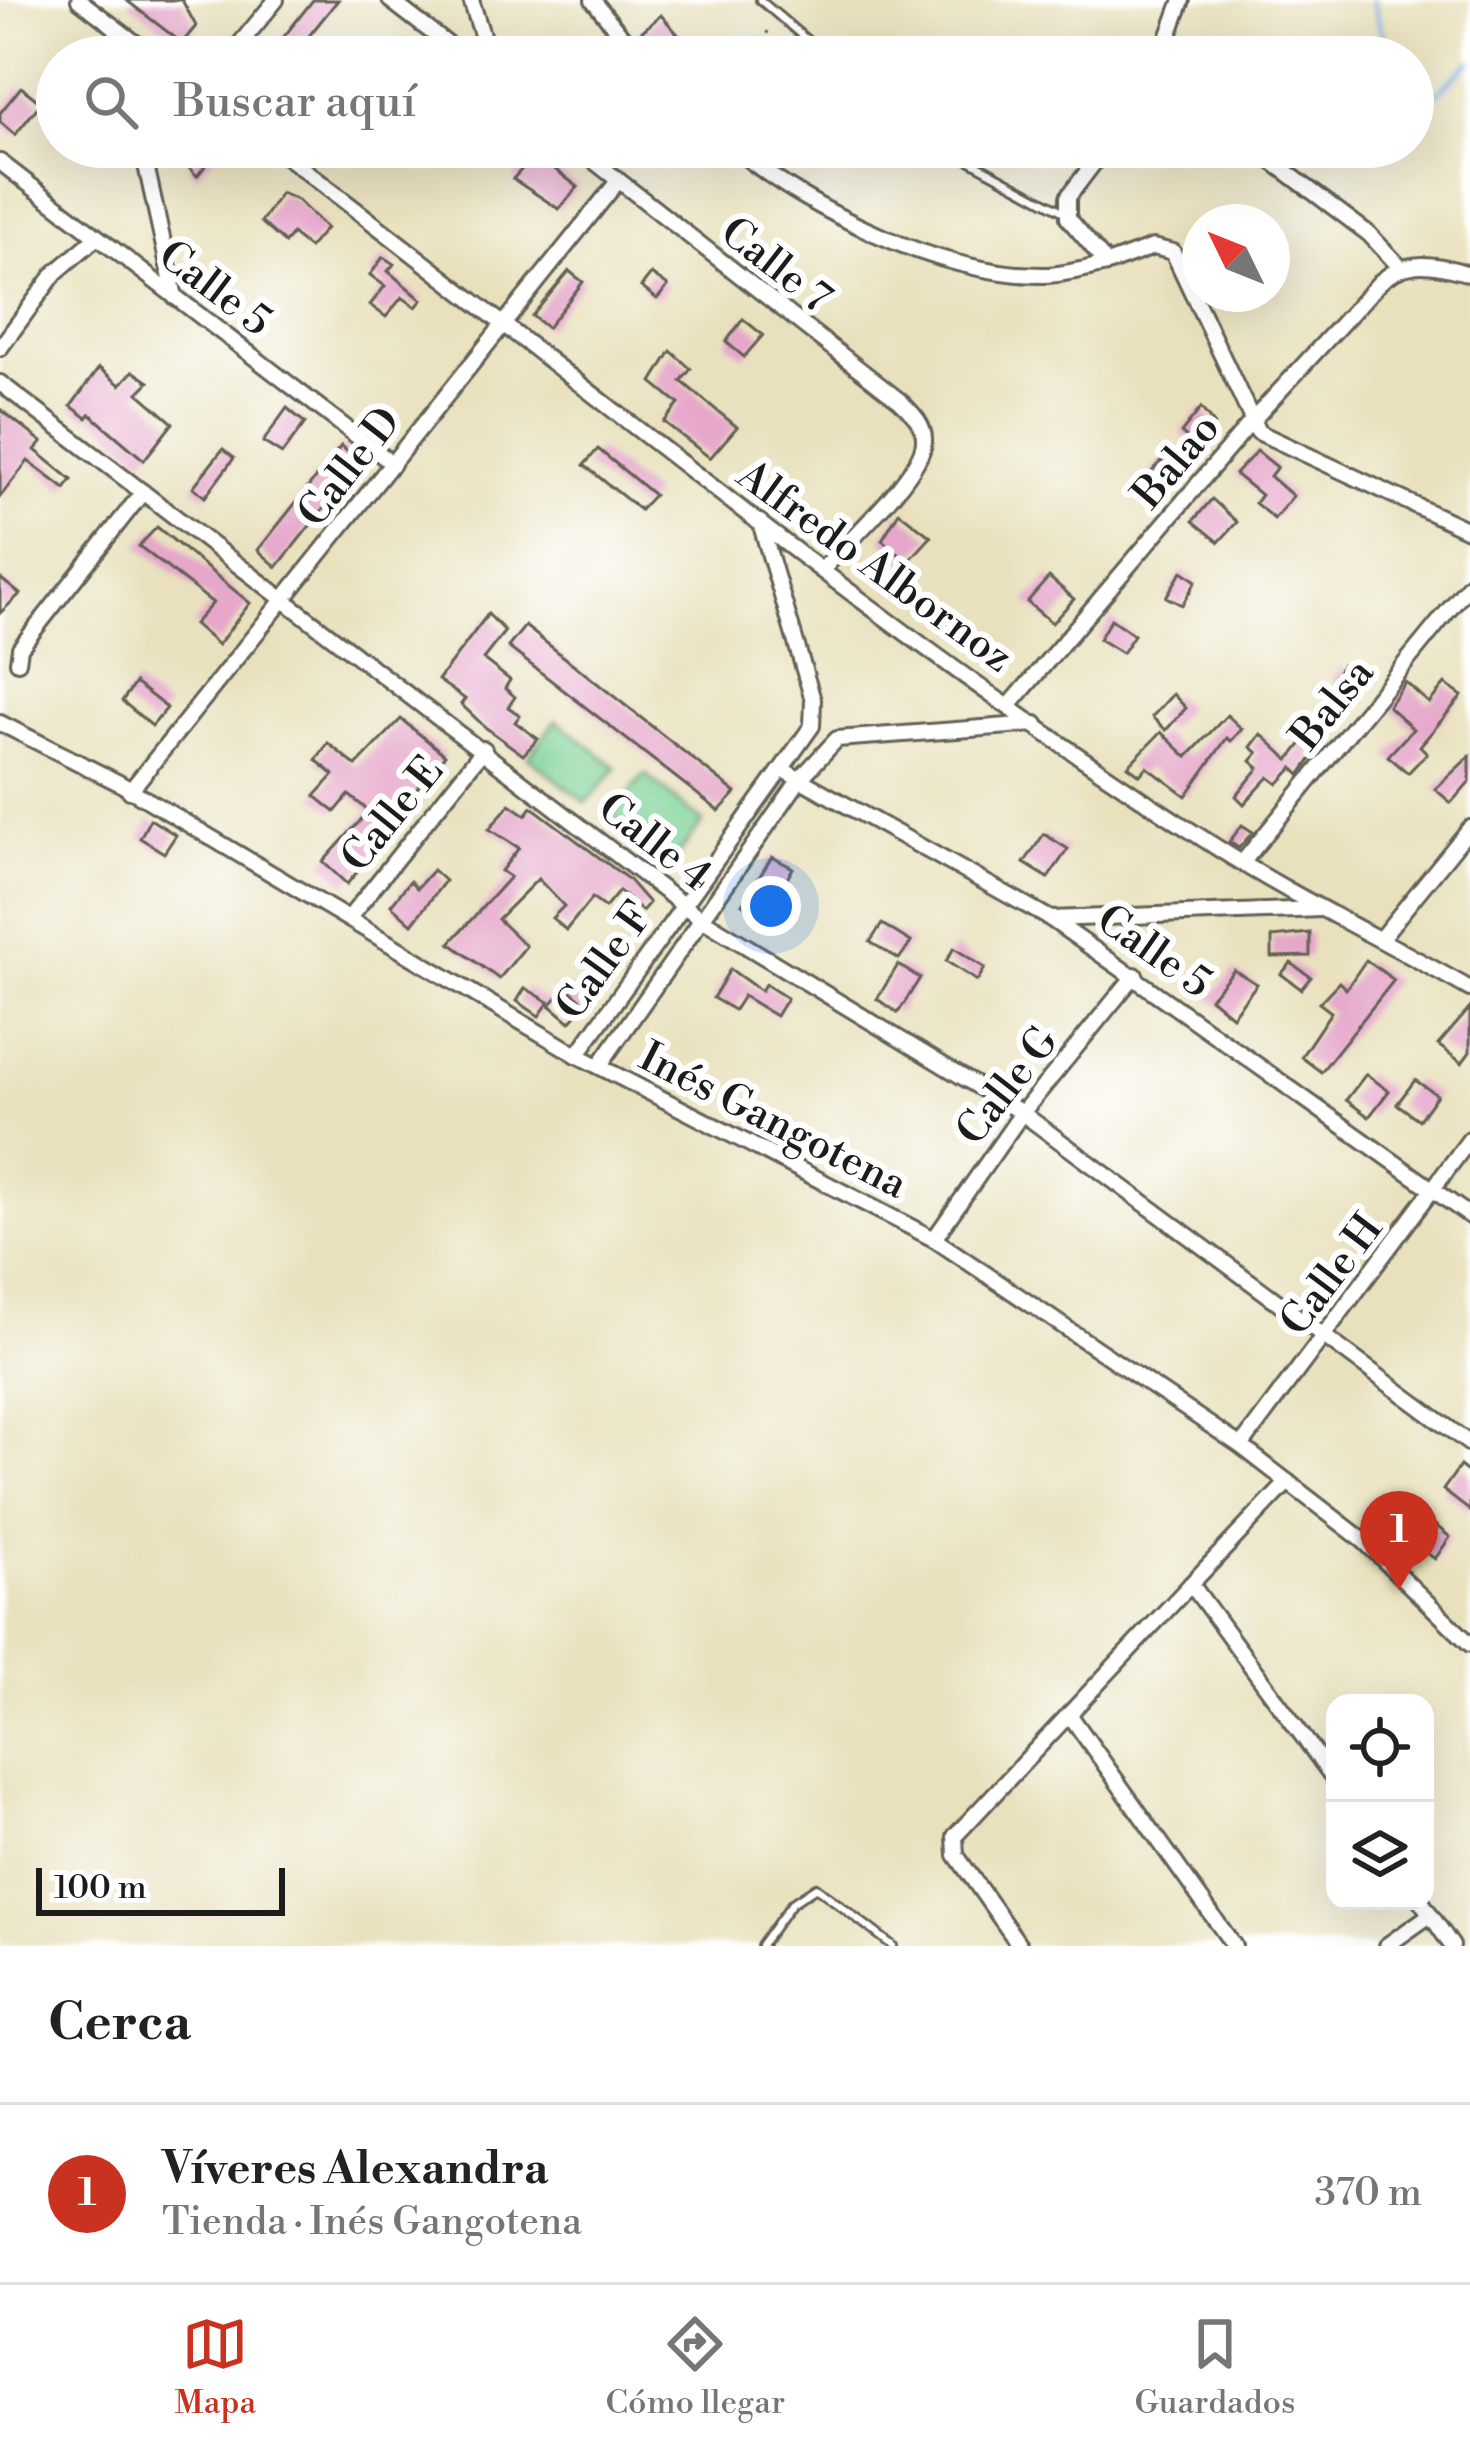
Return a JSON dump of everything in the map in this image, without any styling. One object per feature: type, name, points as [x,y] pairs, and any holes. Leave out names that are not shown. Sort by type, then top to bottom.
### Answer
[{"type":"street","points":[[79,0],[126,36]]},
{"type":"street","points":[[246,36],[276,0]]},
{"type":"street","points":[[390,0],[437,36]]},
{"type":"street","points":[[471,0],[482,36]]},
{"type":"street","points":[[593,0],[621,36]]},
{"type":"street","points":[[1169,36],[1183,0]]},
{"type":"street","points":[[116,29],[118,36]]},
{"type":"street","name":"Calle 5","points":[[0,162],[393,464]]},
{"type":"street","points":[[147,168],[175,297]]},
{"type":"street","name":"Alfredo Albornoz","points":[[302,168],[822,570],[1036,724],[1242,863],[1470,989]]},
{"type":"street","name":"Calle 7","points":[[602,168],[899,401],[921,427],[924,442],[912,469],[822,570]]},
{"type":"street","points":[[763,168],[812,203],[918,250],[1034,275],[1107,264],[1153,247],[1173,252],[1251,422],[1274,442],[1470,530]]},
{"type":"street","points":[[1089,168],[1073,188],[1066,213],[1107,264]]},
{"type":"street","points":[[1281,168],[1369,234],[1399,266],[1423,263],[1470,274]]},
{"type":"street","name":"Calle D","points":[[130,791],[618,181]]},
{"type":"street","points":[[0,348],[55,273],[96,238]]},
{"type":"street","name":"Balao","points":[[1010,705],[1251,422],[1399,266]]},
{"type":"street","name":"Calle 4","points":[[0,383],[484,748],[683,906],[1022,1113],[1470,1444]]},
{"type":"street","points":[[18,662],[20,648],[142,492]]},
{"type":"street","name":"Calle F","points":[[577,1054],[783,770],[815,714],[760,522]]},
{"type":"street","name":"Balsa","points":[[1242,863],[1470,584]]},
{"type":"street","name":"Inés Gangotena","points":[[0,723],[130,791],[598,1066],[934,1239],[1241,1446],[1415,1586],[1470,1644]]},
{"type":"street","name":"Calle F","points":[[598,1066],[827,746],[849,734],[1036,724]]},
{"type":"street","name":"Calle E","points":[[349,918],[484,748]]},
{"type":"street","name":"Calle 5","points":[[783,770],[1051,919],[1470,1216]]},
{"type":"street","points":[[1381,938],[1470,828]]},
{"type":"street","points":[[1051,919],[1325,909]]},
{"type":"street","name":"Calle G","points":[[934,1239],[1022,1113],[1135,975]]},
{"type":"street","name":"Calle H","points":[[1241,1446],[1470,1139]]},
{"type":"street","points":[[1020,1946],[952,1844],[1288,1482]]},
{"type":"street","points":[[1191,1584],[1326,1768]]},
{"type":"street","points":[[1069,1714],[1234,1946]]},
{"type":"street","points":[[1386,1946],[1424,1910]]},
{"type":"street","points":[[1427,1910],[1452,1946]]},
{"type":"lane","points":[[760,0],[801,36]]},
{"type":"lane","points":[[983,168],[1066,213]]},
{"type":"lane","points":[[761,1946],[792,1903],[816,1887],[892,1946]]},
{"type":"path","points":[[766,36],[772,12]]},
{"type":"green space","points":[[556,720],[617,768],[586,803],[528,757]]},
{"type":"green space","points":[[645,774],[703,822],[672,863],[612,814]]},
{"type":"building","points":[[126,0],[182,0],[196,26],[188,36],[173,36]]},
{"type":"building","points":[[313,0],[338,0],[309,36],[284,36]]},
{"type":"building","points":[[661,15],[679,36],[643,36],[640,33]]},
{"type":"building","points":[[21,87],[36,99],[36,109],[15,135],[0,122],[0,113]]},
{"type":"building","points":[[523,168],[553,168],[578,187],[559,209],[513,179]]},
{"type":"building","points":[[281,193],[297,200],[326,228],[309,248],[292,234],[285,243],[261,222]]},
{"type":"building","points":[[383,257],[394,264],[388,271],[422,300],[416,307],[402,297],[386,317],[370,305],[385,286],[370,275]]},
{"type":"building","points":[[569,271],[583,282],[547,328],[532,316]]},
{"type":"building","points":[[651,274],[668,286],[657,299],[641,287]]},
{"type":"building","points":[[743,319],[763,335],[744,357],[726,342]]},
{"type":"building","points":[[671,351],[691,369],[681,381],[737,427],[710,458],[664,422],[679,404],[652,382]]},
{"type":"building","points":[[99,368],[120,385],[133,371],[149,382],[138,393],[173,423],[144,460],[90,414],[87,418],[71,406]]},
{"type":"building","points":[[287,408],[305,423],[282,454],[263,442]]},
{"type":"building","points":[[1201,408],[1214,424],[1196,446],[1181,433]]},
{"type":"building","points":[[0,409],[42,442],[35,450],[72,480],[65,489],[28,461],[0,497]]},
{"type":"building","points":[[341,446],[360,463],[277,567],[258,550]]},
{"type":"building","points":[[223,449],[234,458],[205,497],[193,487]]},
{"type":"building","points":[[598,449],[654,495],[640,510],[584,465]]},
{"type":"building","points":[[1257,451],[1277,467],[1270,476],[1293,496],[1274,519],[1255,503],[1261,495],[1235,474]]},
{"type":"building","points":[[1161,461],[1174,474],[1153,500],[1138,488]]},
{"type":"building","points":[[1212,499],[1237,522],[1219,542],[1193,521]]},
{"type":"building","points":[[899,512],[931,537],[908,562],[882,540]]},
{"type":"building","points":[[157,527],[250,603],[218,645],[194,624],[213,603],[139,546]]},
{"type":"building","points":[[1182,571],[1196,581],[1182,605],[1166,597]]},
{"type":"building","points":[[1049,577],[1074,599],[1052,623],[1027,602]]},
{"type":"building","points":[[0,578],[20,594],[0,613]]},
{"type":"building","points":[[488,614],[505,631],[483,659],[510,680],[505,688],[515,697],[508,707],[520,715],[515,722],[538,739],[523,755],[485,727],[461,704],[465,699],[438,680]]},
{"type":"building","points":[[1111,619],[1134,635],[1122,653],[1099,639]]},
{"type":"building","points":[[525,626],[736,793],[719,811],[508,647]]},
{"type":"building","points":[[1342,666],[1357,680],[1348,691],[1332,679]]},
{"type":"building","points":[[1405,682],[1429,703],[1445,684],[1462,696],[1420,746],[1427,753],[1408,773],[1388,756],[1413,729],[1388,706]]},
{"type":"building","points":[[135,683],[167,708],[152,726],[122,701]]},
{"type":"building","points":[[1173,694],[1186,708],[1166,730],[1152,717]]},
{"type":"building","points":[[1227,715],[1242,729],[1231,741],[1227,738],[1186,796],[1147,767],[1140,775],[1128,766],[1161,732],[1187,757]]},
{"type":"building","points":[[401,719],[445,755],[405,803],[411,807],[407,813],[347,884],[323,862],[369,811],[349,795],[335,812],[315,796],[334,775],[316,760],[328,743],[356,766]]},
{"type":"building","points":[[1261,734],[1289,760],[1303,742],[1317,751],[1300,775],[1293,768],[1278,784],[1269,777],[1244,804],[1236,796],[1259,768],[1251,761],[1258,753],[1251,747]]},
{"type":"building","points":[[1470,756],[1470,781],[1451,803],[1435,789]]},
{"type":"building","points":[[510,804],[526,815],[532,807],[628,879],[649,903],[642,911],[619,891],[605,908],[592,898],[566,930],[552,918],[564,906],[538,879],[498,919],[526,946],[499,979],[450,943],[510,877],[501,871],[519,848],[489,829]]},
{"type":"building","points":[[150,819],[176,835],[164,853],[140,838]]},
{"type":"building","points":[[1242,825],[1253,832],[1239,848],[1229,842]]},
{"type":"building","points":[[1044,834],[1068,849],[1048,878],[1024,863]]},
{"type":"building","points":[[772,857],[793,868],[779,893],[773,890],[761,909],[752,910],[742,904]]},
{"type":"building","points":[[433,870],[445,881],[412,924],[391,905],[410,881],[417,888]]},
{"type":"building","points":[[882,924],[911,942],[899,959],[870,942]]},
{"type":"building","points":[[1310,933],[1310,956],[1272,957],[1272,937]]},
{"type":"building","points":[[954,948],[985,968],[977,981],[946,961]]},
{"type":"building","points":[[1366,960],[1394,980],[1321,1072],[1301,1057],[1331,1012],[1319,1003],[1339,982],[1346,989]]},
{"type":"building","points":[[1291,963],[1311,977],[1301,989],[1281,974]]},
{"type":"building","points":[[898,965],[920,978],[898,1013],[877,999]]},
{"type":"building","points":[[730,969],[761,991],[765,984],[787,998],[776,1016],[743,996],[734,1010],[713,998]]},
{"type":"building","points":[[1234,970],[1257,984],[1232,1016],[1210,998]]},
{"type":"building","points":[[566,987],[586,1004],[570,1022],[550,1005]]},
{"type":"building","points":[[525,988],[549,1002],[539,1016],[517,1001]]},
{"type":"building","points":[[1470,1008],[1470,1052],[1462,1063],[1438,1045]]},
{"type":"building","points":[[1366,1074],[1389,1091],[1369,1117],[1346,1100]]},
{"type":"building","points":[[1415,1080],[1437,1095],[1419,1120],[1397,1104]]},
{"type":"building","points":[[1460,1466],[1470,1474],[1470,1511],[1443,1490]]},
{"type":"building","points":[[1424,1516],[1450,1537],[1435,1559],[1407,1539]]},
{"type":"waterway","points":[[1373,0],[1382,36]]},
{"type":"waterway","points":[[1434,96],[1470,62]]},
{"type":"place","name":"Víveres Alexandra","points":[[1399,1590]]}]
